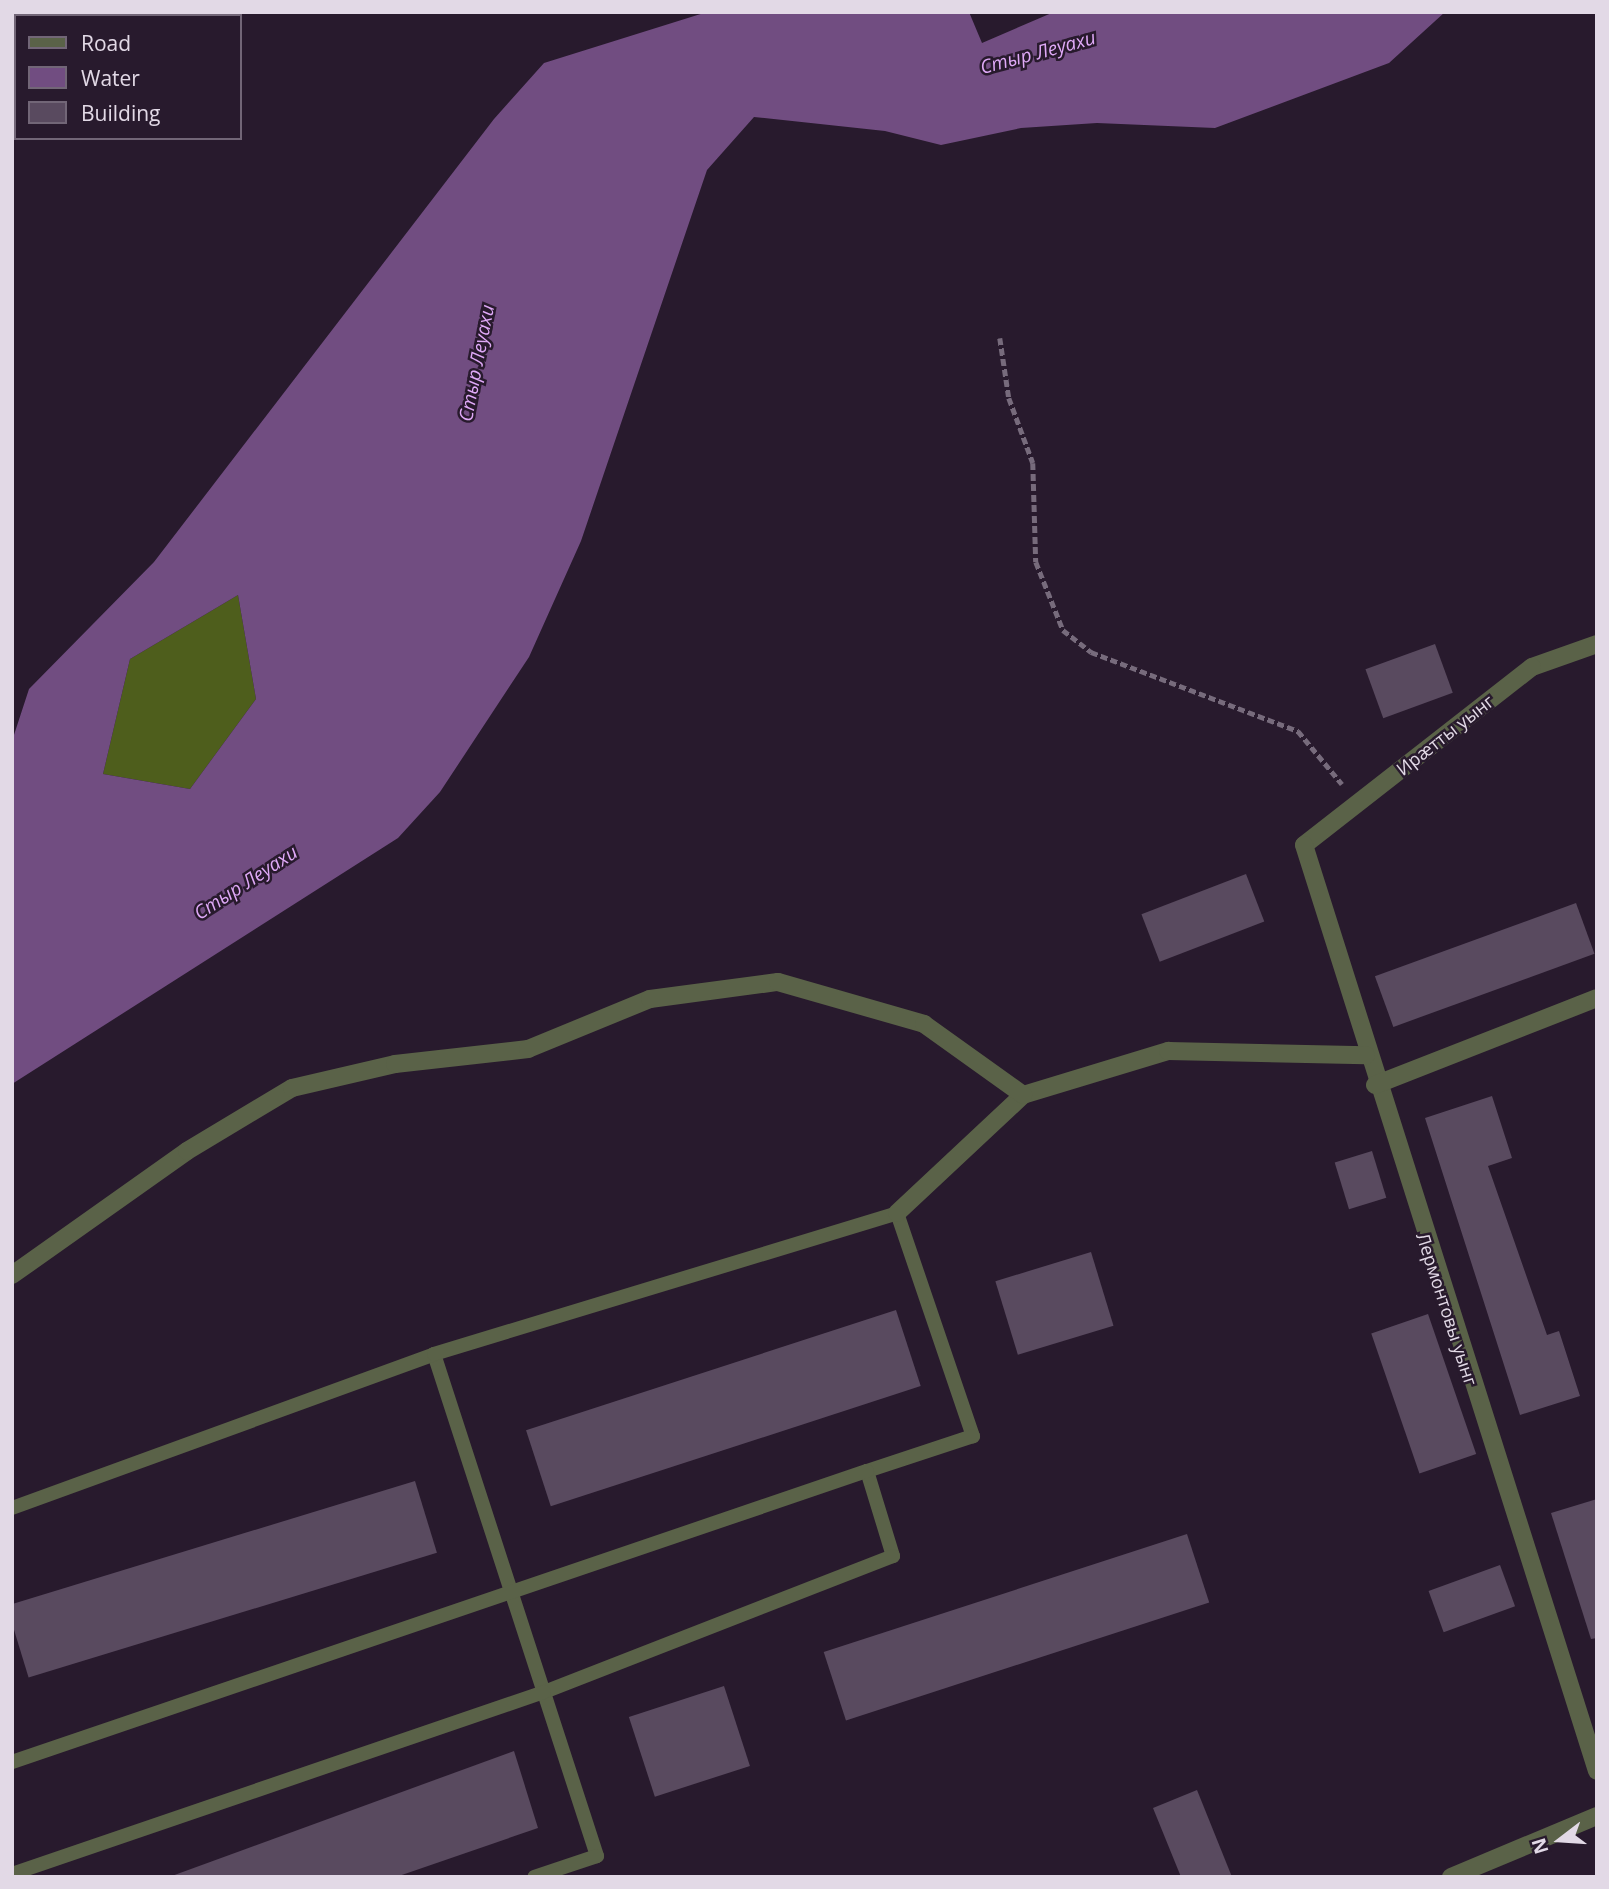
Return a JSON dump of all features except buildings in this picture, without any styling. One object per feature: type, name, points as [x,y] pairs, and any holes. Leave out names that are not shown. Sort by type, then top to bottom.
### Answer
[{"type":"street","name":"Ирæтты уынг","points":[[1304,845],[1532,667],[1597,645]]},
{"type":"street","name":"Лермонтовы уынг","points":[[1304,845],[1375,1086],[1597,1771]]},
{"type":"street","points":[[12,1275],[187,1151],[292,1088],[395,1064],[528,1049],[650,999],[778,982],[924,1024],[1023,1095]]},
{"type":"street","points":[[1375,1086],[1597,998]]},
{"type":"street","points":[[897,1213],[1023,1095],[1168,1051],[1366,1055]]},
{"type":"street","points":[[1451,1877],[1597,1816]]},
{"type":"lane","points":[[12,1508],[434,1354],[897,1213],[973,1436],[510,1589],[12,1762]]},
{"type":"lane","points":[[434,1354],[597,1856],[534,1877]]},
{"type":"lane","points":[[12,1874],[544,1692],[893,1556],[867,1471]]},
{"type":"path","points":[[1000,338],[1009,398],[1033,463],[1037,562],[1063,630],[1091,652],[1298,731],[1357,803]]},
{"type":"green space","points":[[238,595],[256,699],[190,789],[103,774],[130,659]]},
{"type":"water","name":"Стыр Леуахи","points":[[707,12],[969,12],[982,43],[1054,12],[1445,12],[1389,63],[1215,128],[1097,123],[1021,128],[941,145],[885,131],[754,117],[707,170],[581,541],[529,657],[440,792],[398,838],[12,1084],[12,741],[29,689],[154,562],[494,119],[544,63]],"holes":[[[238,595],[256,699],[190,789],[103,774],[130,659]]]}]
